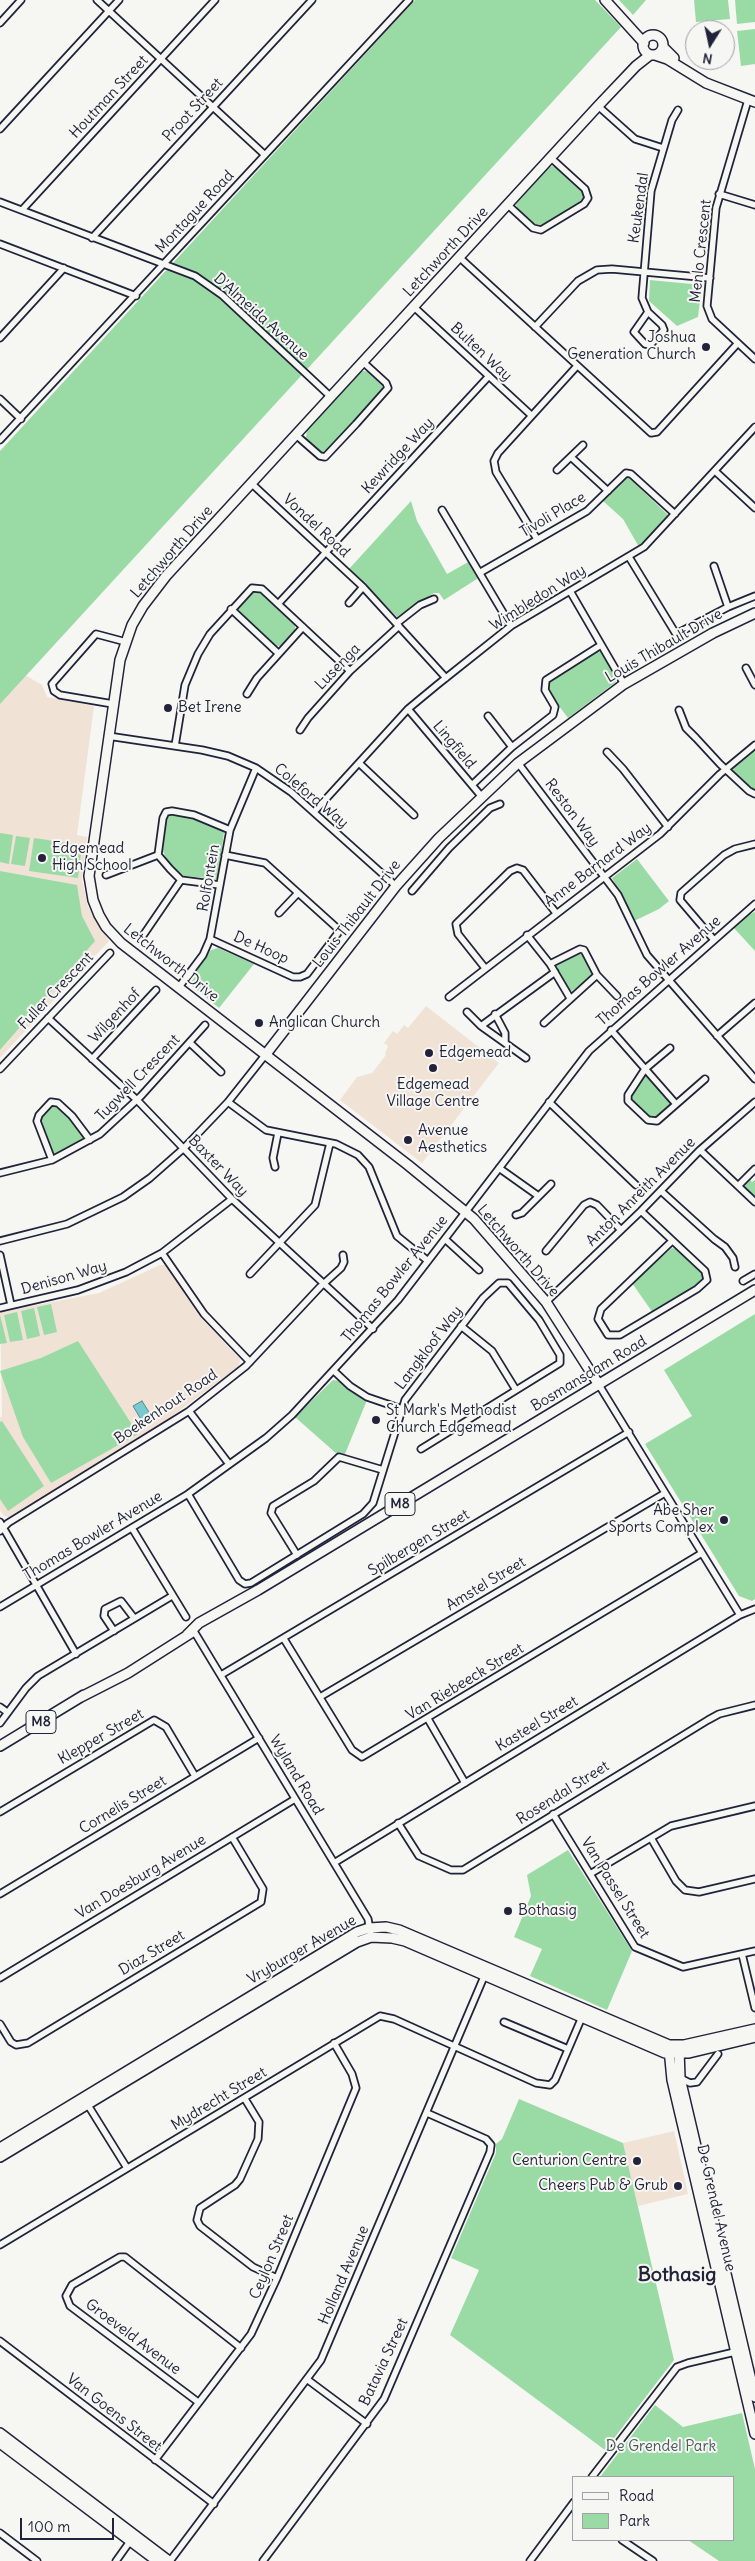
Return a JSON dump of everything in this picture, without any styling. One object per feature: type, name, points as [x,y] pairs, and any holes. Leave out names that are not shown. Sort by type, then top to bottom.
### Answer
[{"type":"street","points":[[0,23],[21,0]]},
{"type":"street","points":[[96,0],[265,155]]},
{"type":"street","points":[[0,129],[119,0]]},
{"type":"street","name":"Houtman Street","points":[[22,210],[215,0]]},
{"type":"street","name":"Proot Street","points":[[92,238],[312,0]]},
{"type":"street","name":"Montague Road","points":[[0,440],[136,296],[409,0]]},
{"type":"street","points":[[605,0],[625,20],[648,48],[706,83],[752,101]]},
{"type":"street","points":[[648,48],[657,36],[670,56],[718,87]]},
{"type":"street","name":"Letchworth Drive","points":[[598,1385],[546,1302],[491,1237],[466,1212],[113,935],[102,920],[93,900],[89,881],[108,736],[126,642],[137,616],[156,588],[636,66],[648,48],[660,52],[663,47]]},
{"type":"street","name":"Menlo Crescent","points":[[752,101],[719,194],[710,278],[709,313],[755,359]]},
{"type":"street","points":[[598,106],[635,139],[663,148]]},
{"type":"street","name":"Keukendal","points":[[648,312],[634,332],[645,344],[650,345],[664,332],[664,328],[648,312],[642,298],[651,191],[672,120],[678,110]]},
{"type":"street","name":"Letchworth Drive","points":[[508,205],[533,228],[541,230],[586,202],[588,196],[585,188],[551,158]]},
{"type":"street","points":[[719,194],[755,205]]},
{"type":"street","name":"D'Almeida Avenue","points":[[0,202],[195,276],[222,295],[331,397]]},
{"type":"street","points":[[0,244],[136,296]]},
{"type":"street","points":[[459,258],[649,432],[655,433],[738,343]]},
{"type":"street","points":[[0,338],[64,268]]},
{"type":"street","points":[[535,327],[587,274],[607,269],[710,278]]},
{"type":"street","name":"Bulten Way","points":[[414,307],[531,415]]},
{"type":"street","points":[[296,435],[323,457],[356,424],[388,388],[386,383],[363,362]]},
{"type":"street","points":[[537,539],[493,464],[498,453],[577,366]]},
{"type":"street","name":"Kewridge Way","points":[[278,604],[489,376]]},
{"type":"street","points":[[0,399],[20,419]]},
{"type":"street","name":"Wimbledon Way","points":[[314,812],[408,709],[446,678],[511,626],[644,547],[755,427]]},
{"type":"street","points":[[557,470],[572,458],[583,445]]},
{"type":"street","points":[[572,458],[608,491]]},
{"type":"street","points":[[715,470],[755,508]]},
{"type":"street","name":"Tivoli Place","points":[[481,572],[588,511],[623,474],[630,473],[675,514]]},
{"type":"street","name":"Vondel Road","points":[[251,483],[363,587],[446,678]]},
{"type":"street","points":[[442,510],[481,572],[511,626]]},
{"type":"street","points":[[629,557],[673,632],[682,634],[728,607],[755,596]]},
{"type":"street","points":[[714,566],[728,607]]},
{"type":"street","points":[[175,746],[188,675],[210,634],[249,590],[256,586],[350,671]]},
{"type":"street","points":[[349,603],[363,587]]},
{"type":"street","points":[[570,591],[624,684]]},
{"type":"street","name":"Lusenga","points":[[300,730],[308,718],[350,671],[420,605],[434,599]]},
{"type":"street","points":[[231,610],[278,653]]},
{"type":"street","name":"Louis Thibault Drive","points":[[0,1241],[67,1224],[123,1197],[150,1178],[184,1148],[228,1102],[396,886],[439,838],[518,763],[624,684],[712,632],[755,613]]},
{"type":"street","points":[[247,694],[257,678],[303,627]]},
{"type":"street","points":[[113,704],[60,695],[53,690],[52,684],[96,634],[126,642]]},
{"type":"street","points":[[472,785],[512,747],[553,715],[555,707],[544,688],[546,680],[601,645]]},
{"type":"street","points":[[746,668],[755,685]]},
{"type":"street","name":"Lingfield","points":[[408,709],[482,797]]},
{"type":"street","points":[[679,710],[686,728],[725,769],[755,794]]},
{"type":"street","points":[[488,716],[512,747]]},
{"type":"street","name":"Coleford Way","points":[[108,736],[228,756],[256,768],[274,779],[314,812],[396,886]]},
{"type":"street","name":"Anne Barnard Way","points":[[449,997],[668,827],[725,769],[755,745]]},
{"type":"street","points":[[607,752],[623,769],[668,827]]},
{"type":"street","points":[[359,763],[414,816]]},
{"type":"street","name":"Reston Way","points":[[518,763],[618,895],[647,955],[755,1079]]},
{"type":"street","name":"Rolfontein","points":[[179,987],[203,955],[210,939],[230,830],[256,768]]},
{"type":"street","points":[[412,891],[449,848],[490,808],[500,804]]},
{"type":"street","points":[[158,855],[163,818],[168,811],[194,816],[230,830]]},
{"type":"street","points":[[439,838],[449,848]]},
{"type":"street","points":[[714,940],[680,900],[681,893],[724,855],[735,849],[755,844]]},
{"type":"street","points":[[225,854],[262,862],[298,893],[279,913]]},
{"type":"street","points":[[106,875],[158,855]]},
{"type":"street","points":[[158,855],[181,880],[220,885]]},
{"type":"street","points":[[485,968],[458,934],[456,924],[510,871],[517,868],[523,870],[556,913]]},
{"type":"street","points":[[142,937],[181,880]]},
{"type":"street","name":"De Hoop","points":[[210,939],[293,977],[307,974],[337,935],[338,930],[298,893]]},
{"type":"street","name":"Thomas Bowler Avenue","points":[[0,1607],[188,1494],[281,1425],[373,1329],[428,1261],[589,1051],[755,904]]},
{"type":"street","points":[[527,935],[550,964],[570,998]]},
{"type":"street","points":[[550,964],[582,950],[587,954],[597,976],[617,996]]},
{"type":"street","name":"Fuller Crescent","points":[[0,1069],[110,953]]},
{"type":"street","points":[[481,1026],[555,972]]},
{"type":"street","points":[[544,1023],[597,976]]},
{"type":"street","name":"Wilgenhof","points":[[92,1059],[156,990]]},
{"type":"street","points":[[717,1036],[755,1003]]},
{"type":"street","points":[[467,1012],[481,1026],[526,1058]]},
{"type":"street","points":[[495,1014],[505,1033],[505,1043]]},
{"type":"street","name":"Baxter Way","points":[[48,1018],[137,1100],[232,1199],[373,1329]]},
{"type":"street","name":"Tugwell Crescent","points":[[0,1173],[52,1160],[90,1140],[109,1126],[137,1100],[205,1026]]},
{"type":"street","points":[[611,1030],[676,1104]]},
{"type":"street","points":[[190,1043],[221,1072]]},
{"type":"street","points":[[670,1048],[645,1069],[628,1095],[627,1099],[631,1105],[653,1122],[705,1079]]},
{"type":"street","points":[[52,1160],[37,1121],[38,1115],[51,1102],[58,1103],[72,1116],[90,1140]]},
{"type":"street","points":[[228,1102],[260,1128],[348,1148],[366,1163],[397,1236],[428,1261]]},
{"type":"street","points":[[549,1102],[636,1185]]},
{"type":"street","name":"Anton Anreith Avenue","points":[[546,1302],[641,1211],[700,1150],[755,1102]]},
{"type":"street","points":[[275,1167],[273,1158],[278,1133]]},
{"type":"street","points":[[250,1274],[315,1205],[330,1143]]},
{"type":"street","points":[[700,1150],[755,1202]]},
{"type":"street","points":[[499,1168],[537,1195]]},
{"type":"street","points":[[739,1185],[755,1169]]},
{"type":"street","points":[[516,1215],[522,1213],[537,1195],[550,1184]]},
{"type":"street","points":[[661,1190],[725,1247],[733,1258],[736,1267]]},
{"type":"street","name":"Denison Way","points":[[0,1308],[98,1284],[162,1253],[232,1199]]},
{"type":"street","points":[[546,1251],[584,1205],[590,1202],[597,1205],[621,1230]]},
{"type":"street","points":[[641,1211],[705,1272],[706,1282],[620,1335],[608,1335],[598,1319],[601,1309],[672,1241]]},
{"type":"street","points":[[445,1239],[479,1270]]},
{"type":"street","points":[[162,1253],[204,1314],[250,1362]]},
{"type":"street","points":[[0,1255],[11,1306]]},
{"type":"street","name":"Boekenhout Road","points":[[1,1526],[189,1411],[250,1362],[341,1268],[344,1262],[343,1256]]},
{"type":"street","points":[[743,1281],[755,1274]]},
{"type":"street","name":"Langkloof Way","points":[[188,1494],[241,1582],[245,1584],[368,1510],[402,1409],[412,1389],[483,1298],[499,1283],[504,1282],[539,1320],[561,1359],[557,1366],[516,1390]]},
{"type":"street","name":"Bosmansdam Road","points":[[0,1746],[81,1697],[128,1673],[258,1590],[755,1290]]},
{"type":"street","points":[[421,1449],[516,1390],[492,1351],[461,1326]]},
{"type":"street","points":[[334,1371],[350,1386],[367,1397],[402,1409]]},
{"type":"street","points":[[598,1385],[629,1432],[740,1615]]},
{"type":"street","points":[[189,1411],[229,1464]]},
{"type":"street","name":"Spilbergen Street","points":[[221,1675],[629,1432]]},
{"type":"street","points":[[296,1555],[271,1513],[273,1506],[314,1481],[339,1457],[383,1470]]},
{"type":"street","name":"Amstel Street","points":[[320,1696],[665,1492]]},
{"type":"street","points":[[1,1526],[76,1654]]},
{"type":"street","points":[[132,1528],[186,1618]]},
{"type":"street","name":"Van Riebeeck Street","points":[[284,1639],[352,1750],[360,1756],[369,1754],[428,1719],[702,1553]]},
{"type":"street","points":[[0,1723],[33,1681],[172,1596]]},
{"type":"street","points":[[114,1631],[104,1616],[105,1609],[121,1601],[134,1618]]},
{"type":"street","name":"Kasteel Street","points":[[334,1863],[740,1615],[755,1609]]},
{"type":"street","name":"Wyland Road","points":[[191,1632],[221,1675],[368,1919],[371,1937]]},
{"type":"street","name":"Rosendal Street","points":[[398,1823],[419,1856],[452,1870],[459,1871],[708,1720],[719,1714],[755,1706]]},
{"type":"street","points":[[0,1707],[7,1712]]},
{"type":"street","points":[[428,1719],[465,1783]]},
{"type":"street","name":"Klepper Street","points":[[0,1812],[154,1720],[166,1727],[195,1776]]},
{"type":"street","name":"Cornelis Street","points":[[0,1894],[259,1738]]},
{"type":"street","name":"Van Doesburg Avenue","points":[[0,1978],[295,1799]]},
{"type":"street","points":[[590,1874],[671,1826],[755,1806]]},
{"type":"street","name":"Van Passel Street","points":[[554,1814],[629,1940],[642,1952],[683,1967],[755,1951]]},
{"type":"street","name":"Diaz Street","points":[[0,2024],[11,2042],[16,2046],[28,2043],[261,1902],[263,1889],[232,1837]]},
{"type":"street","points":[[651,1838],[676,1881],[685,1890],[699,1892],[755,1879]]},
{"type":"street","name":"Vryburger Avenue","points":[[0,2157],[86,2101],[357,1932],[369,1928],[386,1927],[399,1930],[582,2017],[669,2049],[679,2050],[755,2037]]},
{"type":"street","name":"Vryburger Avenue","points":[[0,2148],[86,2101],[357,1942],[371,1937],[405,1941],[486,1972],[669,2049]]},
{"type":"street","points":[[742,1954],[755,2008]]},
{"type":"street","name":"Holland Avenue","points":[[170,2561],[322,2360],[486,1972]]},
{"type":"street","name":"Mydrecht Street","points":[[0,2245],[245,2099],[371,2021],[384,2016],[456,2045]]},
{"type":"street","points":[[456,2045],[536,2082],[550,2085],[555,2080],[582,2017]]},
{"type":"street","points":[[504,2022],[568,2049]]},
{"type":"street","name":"Vryburger Avenue","points":[[679,2050],[755,2029]]},
{"type":"street","name":"Ceylon Street","points":[[155,2460],[241,2348],[256,2325],[277,2278],[356,2088],[352,2074],[334,2044]]},
{"type":"street","name":"De Grendel Avenue","points":[[669,2049],[672,2080],[734,2352],[755,2434]]},
{"type":"street","name":"De Grendel Avenue","points":[[679,2050],[680,2078],[755,2397]]},
{"type":"street","points":[[680,2078],[690,2083],[696,2082],[718,2054]]},
{"type":"street","points":[[245,2099],[259,2122],[258,2140],[240,2179],[235,2185],[200,2208],[197,2220],[200,2226],[254,2267],[277,2278]]},
{"type":"street","points":[[86,2101],[127,2168]]},
{"type":"street","name":"Batavia Street","points":[[263,2561],[384,2399],[490,2152],[491,2145],[486,2138],[427,2113]]},
{"type":"street","name":"Groeveld Avenue","points":[[198,2402],[70,2306],[66,2296],[72,2285],[120,2257],[125,2257],[241,2348]]},
{"type":"street","name":"Van Goens Street","points":[[0,2341],[214,2504]]},
{"type":"street","points":[[593,2476],[674,2371],[688,2363],[744,2350]]},
{"type":"street","points":[[308,2380],[366,2424]]},
{"type":"street","points":[[0,2433],[133,2538],[157,2561]]},
{"type":"street","points":[[0,2443],[133,2538],[170,2561]]},
{"type":"street","points":[[530,2561],[572,2506]]},
{"type":"street","points":[[0,2533],[37,2561]]},
{"type":"street","points":[[116,2561],[133,2538]]},
{"type":"street","points":[[623,2541],[653,2561]]},
{"type":"shaded area","name":"Edgemead High School","points":[[25,675],[42,685],[47,697],[94,706],[77,835],[87,837],[82,880],[88,907],[109,941],[0,1058],[0,703]]},
{"type":"shaded area","points":[[426,1006],[499,1063],[422,1163],[340,1100],[357,1077],[372,1073],[386,1055],[388,1046],[384,1043],[393,1031],[397,1034],[404,1025],[408,1028]]},
{"type":"shaded area","points":[[160,1265],[165,1265],[200,1317],[240,1359],[239,1366],[159,1426],[9,1517],[4,1516],[0,1510],[0,1418],[2,1416],[0,1312],[99,1293]]},
{"type":"shaded area","points":[[674,2131],[688,2194],[638,2206],[623,2143]]},
{"type":"green space","points":[[415,0],[595,0],[621,27],[0,704],[0,451]]},
{"type":"green space","points":[[619,0],[646,0],[633,15]]},
{"type":"green space","points":[[694,0],[728,0],[730,19],[696,20]]},
{"type":"green space","points":[[735,0],[755,0],[755,22],[737,24]]},
{"type":"green space","points":[[755,29],[755,64],[741,66],[737,31]]},
{"type":"green space","points":[[552,166],[558,168],[583,191],[585,197],[584,201],[539,228],[518,211],[516,204],[547,169]]},
{"type":"green space","points":[[650,280],[702,285],[698,317],[677,326],[649,301]]},
{"type":"green space","points":[[359,372],[369,372],[382,384],[382,391],[326,452],[319,452],[306,439],[307,429]]},
{"type":"green space","points":[[628,477],[668,515],[639,547],[623,519],[603,501],[624,478]]},
{"type":"green space","points":[[411,501],[417,521],[447,574],[470,561],[480,577],[444,600],[439,593],[434,593],[397,617],[349,569]]},
{"type":"green space","points":[[258,590],[295,624],[295,631],[280,646],[275,646],[238,611],[238,607],[253,591]]},
{"type":"green space","points":[[597,651],[603,653],[616,676],[616,682],[568,718],[547,690],[548,683]]},
{"type":"green space","points":[[755,748],[755,790],[734,773],[733,768]]},
{"type":"green space","points":[[171,814],[198,820],[224,832],[218,879],[184,876],[169,865],[163,851],[162,841],[166,819]]},
{"type":"green space","points":[[0,833],[13,835],[9,864],[0,862]]},
{"type":"green space","points":[[16,836],[30,838],[25,866],[11,864]]},
{"type":"green space","points":[[34,838],[82,845],[78,878],[29,871]]},
{"type":"green space","points":[[637,859],[669,901],[659,909],[634,921],[612,878]]},
{"type":"green space","points":[[0,871],[77,885],[82,916],[95,941],[0,1050]]},
{"type":"green space","points":[[755,912],[755,951],[733,927],[746,916]]},
{"type":"green space","points":[[218,948],[254,964],[219,1008],[192,986],[191,979],[211,950]]},
{"type":"green space","points":[[578,953],[585,955],[593,975],[572,991],[566,988],[556,966],[558,962]]},
{"type":"green space","points":[[647,1076],[671,1102],[669,1107],[655,1119],[651,1119],[630,1097],[644,1077]]},
{"type":"green space","points":[[53,1105],[70,1117],[84,1137],[82,1141],[55,1154],[52,1153],[40,1123],[40,1117]]},
{"type":"green space","points":[[749,1178],[752,1182],[755,1180],[755,1198],[745,1188]]},
{"type":"green space","points":[[672,1248],[676,1249],[704,1276],[692,1290],[653,1313],[632,1283]]},
{"type":"green space","points":[[51,1304],[57,1332],[44,1335],[37,1307]]},
{"type":"green space","points":[[34,1308],[40,1336],[27,1339],[21,1311]]},
{"type":"green space","points":[[17,1312],[23,1340],[10,1342],[4,1315]]},
{"type":"green space","name":"Abe Sher Sports Complex","points":[[755,1314],[755,1599],[752,1601],[739,1596],[645,1444],[692,1416],[664,1370]]},
{"type":"green space","points":[[0,1315],[7,1343],[0,1344]]},
{"type":"green space","points":[[78,1341],[138,1434],[51,1483],[23,1437],[0,1371],[41,1358]]},
{"type":"green space","points":[[333,1380],[340,1381],[367,1400],[345,1454],[338,1455],[295,1417]]},
{"type":"green space","points":[[2,1421],[44,1486],[8,1511],[0,1499],[0,1422]]},
{"type":"green space","points":[[568,1850],[632,1951],[607,2010],[530,1976],[542,1949],[514,1937],[531,1896],[527,1875]]},
{"type":"green space","points":[[519,2099],[623,2143],[674,2360],[605,2450],[450,2335],[479,2270],[451,2258],[496,2153],[496,2144],[502,2139]]},
{"type":"green space","name":"De Grendel Park","points":[[655,2405],[683,2427],[742,2413],[755,2469],[755,2561],[719,2561],[689,2541],[735,2541],[735,2476],[601,2476]]},
{"type":"water","points":[[142,1401],[154,1420],[145,1426],[133,1406]]},
{"type":"place","name":"Joshua Generation Church","points":[[706,347]]},
{"type":"place","name":"Bet Irene","points":[[168,708]]},
{"type":"place","name":"Edgemead High School","points":[[42,858]]},
{"type":"place","name":"Anglican Church","points":[[259,1023]]},
{"type":"place","name":"Edgemead","points":[[429,1053]]},
{"type":"place","name":"Edgemead Village Centre","points":[[433,1068]]},
{"type":"place","name":"Avenue Aesthetics","points":[[408,1140]]},
{"type":"place","name":"St Mark's Methodist Church Edgemead","points":[[376,1420]]},
{"type":"place","name":"Abe Sher Sports Complex","points":[[724,1520]]},
{"type":"place","name":"Bothasig","points":[[508,1911]]},
{"type":"place","name":"Centurion Centre","points":[[637,2161]]},
{"type":"place","name":"Cheers Pub & Grub","points":[[678,2186]]},
{"type":"district","name":"Bothasig","points":[[677,2275]]}]
